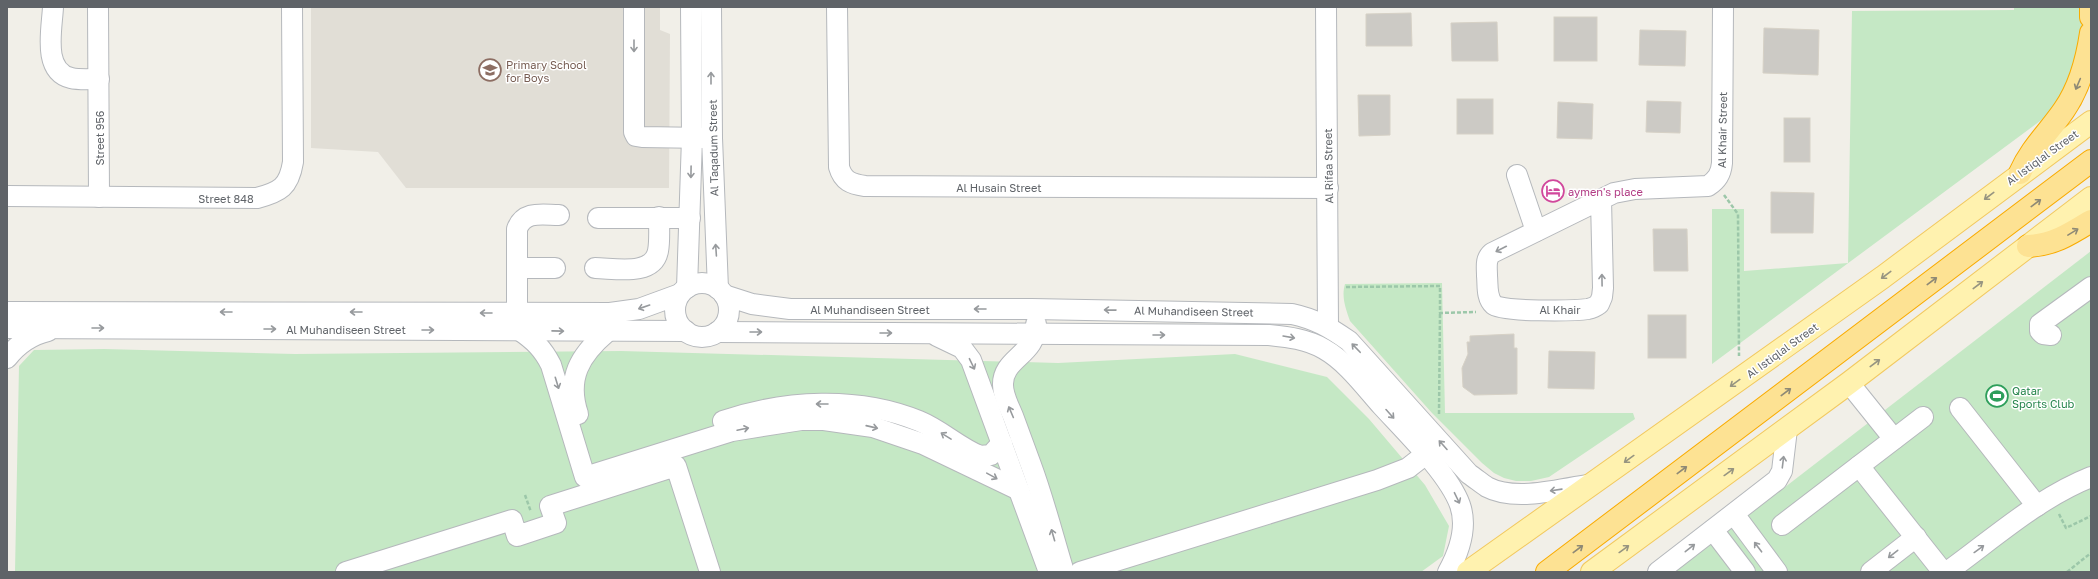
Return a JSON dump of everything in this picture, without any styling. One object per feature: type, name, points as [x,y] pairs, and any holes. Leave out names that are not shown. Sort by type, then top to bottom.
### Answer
[{"type":"highway","points":[[2091,7],[2091,17]]},
{"type":"highway","points":[[2020,173],[2026,159],[2065,110],[2075,92],[2087,58],[2091,33]]},
{"type":"highway","points":[[1547,572],[2091,160]]},
{"type":"highway","points":[[2028,246],[2042,246],[2059,240],[2091,221]]},
{"type":"main road","name":"Al Istiqlal Street","points":[[1468,572],[1594,484],[1883,277],[2020,173],[2091,122]]},
{"type":"main road","points":[[1592,572],[1849,383],[2091,198]]},
{"type":"street","points":[[53,7],[51,55],[53,64],[60,73],[71,78],[99,78]]},
{"type":"street","name":"Street 956","points":[[98,7],[99,197]]},
{"type":"street","name":"Street 848","points":[[7,196],[257,198],[275,194],[284,187],[291,175],[293,162],[292,7]]},
{"type":"street","points":[[634,7],[634,132],[636,136],[712,138]]},
{"type":"street","name":"Al Taqadum Street","points":[[684,291],[690,218],[692,138],[691,7]]},
{"type":"street","name":"Al Taqadum Street","points":[[711,7],[712,138],[721,292]]},
{"type":"street","name":"Al Husain Street","points":[[837,7],[839,167],[841,175],[854,185],[1328,188]]},
{"type":"street","name":"Al Rifaa Street","points":[[1326,7],[1328,326]]},
{"type":"street","name":"Al Khair Street","points":[[1601,199],[1623,190],[1708,186],[1715,181],[1721,173],[1723,7]]},
{"type":"street","points":[[1517,175],[1536,232]]},
{"type":"street","points":[[1495,306],[1490,301],[1488,294],[1486,264],[1488,256],[1601,199]]},
{"type":"street","name":"Al Khair","points":[[1495,306],[1508,310],[1586,309],[1599,304],[1602,297],[1603,288],[1601,199]]},
{"type":"street","points":[[559,215],[527,216],[519,224],[517,229],[518,321],[545,352],[551,365],[585,476],[595,468],[728,419],[762,410],[815,404],[842,404],[891,411],[934,428],[980,456],[991,454],[1002,443]]},
{"type":"street","points":[[595,268],[642,269],[652,263],[658,252],[660,217]]},
{"type":"street","points":[[598,218],[690,218]]},
{"type":"street","points":[[517,268],[555,268]]},
{"type":"street","points":[[702,283],[721,292],[729,311],[727,319],[717,332],[701,337],[686,332],[676,318],[677,301],[684,291],[702,283]]},
{"type":"street","points":[[2051,335],[2043,334],[2040,331],[2040,324],[2091,287]]},
{"type":"street","name":"Al Muhandiseen Street","points":[[7,328],[59,329],[518,321],[625,312],[639,309],[684,291]]},
{"type":"street","name":"Al Muhandiseen Street","points":[[721,292],[752,304],[790,309],[1032,309],[1264,312],[1292,314],[1308,318],[1328,326],[1349,341],[1470,474],[1488,488],[1508,494],[1529,494],[1594,484]]},
{"type":"street","points":[[1032,309],[1036,317],[1036,335],[1025,353],[1008,368],[1004,375],[1003,385],[1008,406],[1039,489],[1064,572]]},
{"type":"street","name":"Al Muhandiseen Street","points":[[7,312],[518,321],[607,332],[686,332]]},
{"type":"street","points":[[7,358],[22,342],[33,336],[59,329]]},
{"type":"street","points":[[595,468],[575,406],[573,388],[576,371],[581,360],[592,345],[607,332]]},
{"type":"street","name":"Al Muhandiseen Street","points":[[717,332],[1036,335],[1269,335],[1308,341],[1325,349],[1339,360],[1426,454],[1454,492],[1461,506],[1463,526],[1461,543],[1448,572]]},
{"type":"street","points":[[932,333],[962,348],[971,360],[1049,572]]},
{"type":"street","points":[[1849,383],[1894,439]]},
{"type":"street","points":[[1960,408],[2037,506]]},
{"type":"street","points":[[1782,525],[1923,417]]},
{"type":"street","points":[[595,468],[767,424],[801,420],[841,421],[873,427],[923,444],[1019,490]]},
{"type":"street","points":[[1658,572],[1777,480],[1782,471],[1787,429]]},
{"type":"street","points":[[683,446],[723,572]]},
{"type":"street","points":[[1080,572],[1377,480],[1408,468],[1426,454]]},
{"type":"street","points":[[346,572],[512,520],[517,536],[556,523],[550,506],[676,466],[710,572]]},
{"type":"street","points":[[1859,466],[1943,572]]},
{"type":"street","points":[[1947,572],[2037,506],[2063,490],[2091,477]]},
{"type":"street","points":[[1734,514],[1777,572]]},
{"type":"street","points":[[1713,530],[1745,572]]},
{"type":"street","points":[[1871,572],[1916,537]]},
{"type":"path","points":[[1715,181],[1738,214],[1740,380]]},
{"type":"path","points":[[1328,287],[1440,286],[1440,411],[1438,438]]},
{"type":"path","points":[[1440,313],[1480,312],[1495,306]]},
{"type":"path","points":[[525,495],[531,512]]},
{"type":"path","points":[[2072,525],[2091,516]]},
{"type":"path","points":[[2066,572],[2091,553]]},
{"type":"shaded area","name":"Primary School for Boys","points":[[311,7],[660,7],[660,30],[670,34],[669,188],[406,188],[378,152],[311,148]]},
{"type":"green space","points":[[2014,7],[2083,7],[2079,64],[2065,93],[2044,118],[1712,364],[1712,209],[1744,209],[1744,271],[1848,263],[1852,11],[2014,10]]},
{"type":"green space","name":"Qatar Sports Club","points":[[2091,251],[2091,572],[1675,572]]},
{"type":"green space","points":[[1442,283],[1445,413],[1633,413],[1635,419],[1549,477],[1531,481],[1516,481],[1504,478],[1494,473],[1432,413],[1350,321],[1344,303],[1345,284]]},
{"type":"green space","points":[[104,349],[295,354],[621,351],[1058,363],[1235,354],[1327,377],[1369,419],[1425,485],[1449,526],[1443,556],[1421,572],[15,572],[19,366],[34,350]]},
{"type":"building","points":[[1411,13],[1412,46],[1366,46],[1366,14]]},
{"type":"building","points":[[1554,17],[1597,17],[1597,61],[1554,61]]},
{"type":"building","points":[[1497,22],[1498,61],[1452,61],[1451,23]]},
{"type":"building","points":[[1764,28],[1819,30],[1818,75],[1763,73]]},
{"type":"building","points":[[1640,30],[1686,31],[1685,66],[1639,65]]},
{"type":"building","points":[[1358,95],[1390,95],[1390,135],[1359,136]]},
{"type":"building","points":[[1457,99],[1493,99],[1493,134],[1457,134]]},
{"type":"building","points":[[1647,101],[1681,102],[1680,133],[1646,132]]},
{"type":"building","points":[[1558,102],[1593,104],[1592,139],[1557,138]]},
{"type":"building","points":[[1784,118],[1810,118],[1810,162],[1784,162]]},
{"type":"building","points":[[1771,192],[1814,193],[1813,233],[1771,233]]},
{"type":"building","points":[[1653,229],[1687,229],[1688,271],[1654,271]]},
{"type":"building","points":[[1648,315],[1686,315],[1686,358],[1648,358]]},
{"type":"building","points":[[1514,334],[1514,348],[1517,348],[1517,394],[1474,395],[1463,387],[1462,368],[1468,354],[1467,342],[1470,342],[1470,336]]},
{"type":"building","points":[[1549,351],[1595,352],[1594,389],[1548,388]]},
{"type":"place","name":"Primary School for Boys","points":[[490,70]]},
{"type":"place","name":"aymen's place","points":[[1553,191]]},
{"type":"place","name":"Qatar Sports Club","points":[[1997,396]]}]
